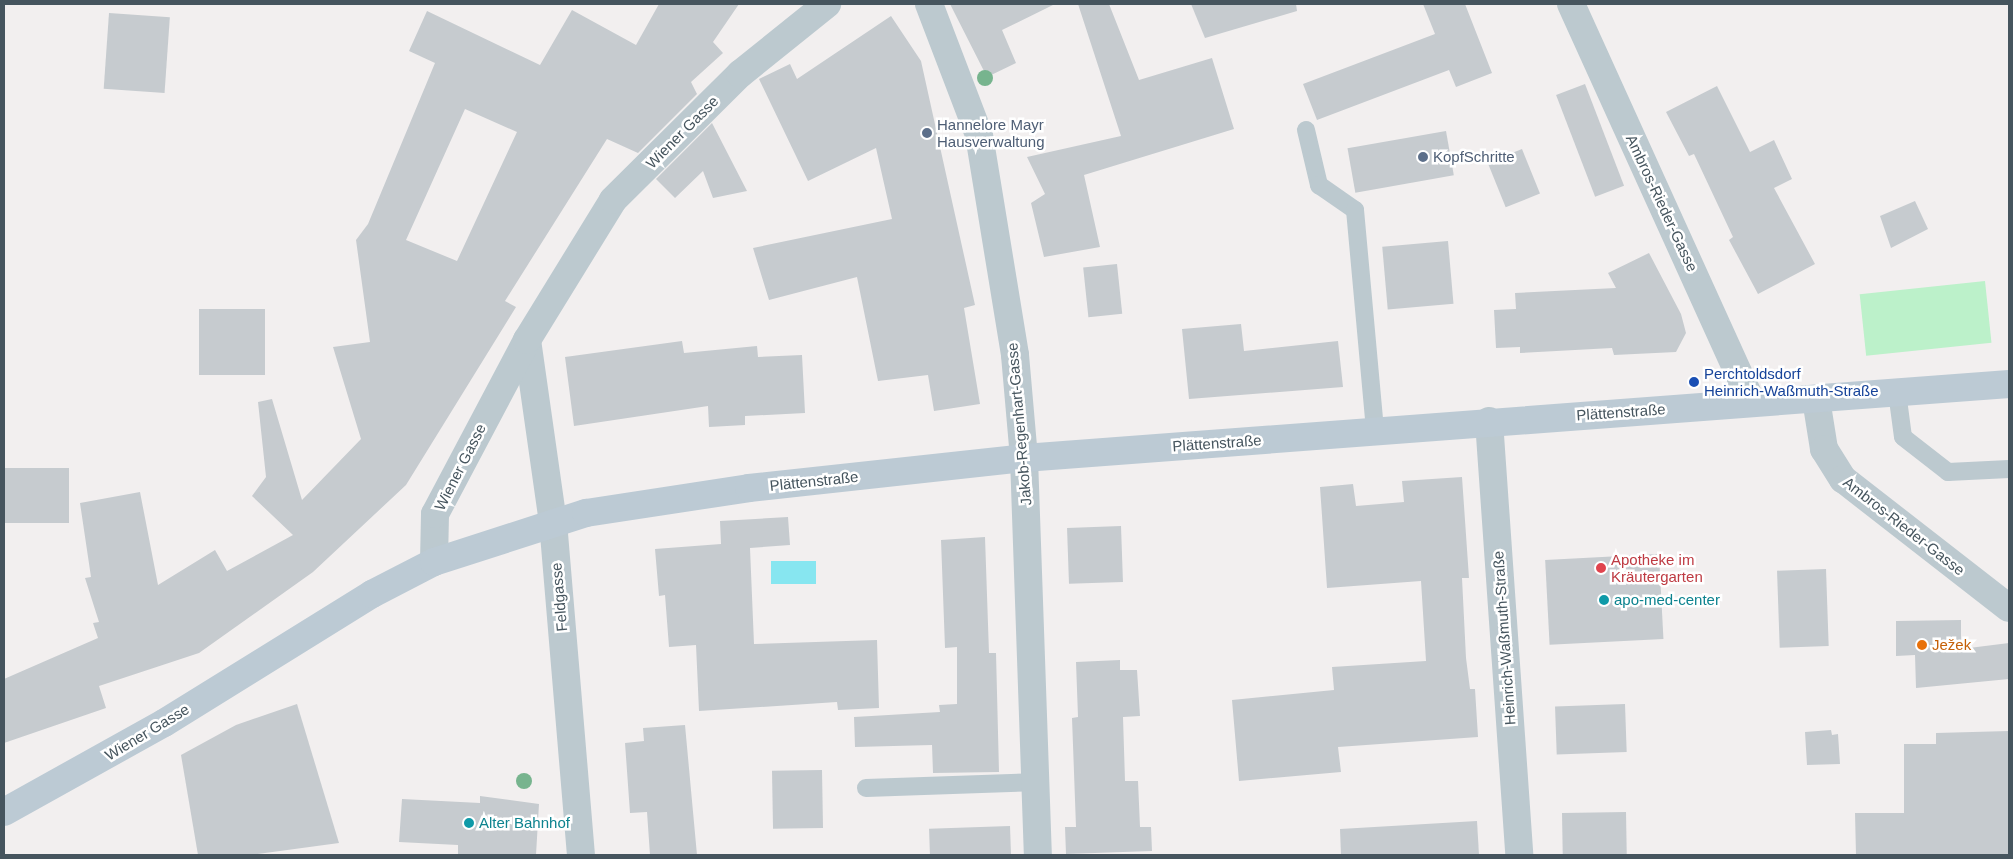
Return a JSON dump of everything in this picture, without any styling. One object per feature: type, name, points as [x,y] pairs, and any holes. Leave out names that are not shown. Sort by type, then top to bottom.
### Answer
[{"type":"main road","name":"Plättenstraße","points":[[434,562],[552,522],[586,513],[749,488],[1024,458],[1489,421],[2009,384]]},
{"type":"main road","name":"Wiener Gasse","points":[[4,812],[164,723],[372,594],[434,562]]},
{"type":"street","name":"Wiener Gasse","points":[[434,562],[435,514],[526,340],[613,200],[740,74],[827,4]]},
{"type":"street","name":"Jakob-Regenhart-Gasse","points":[[929,4],[979,135],[1015,355],[1024,458],[1038,855]]},
{"type":"street","name":"Ambros-Rieder-Gasse","points":[[1571,4],[1752,403]]},
{"type":"street","name":"Feldgasse","points":[[526,340],[552,522],[581,855]]},
{"type":"street","name":"Ambros-Rieder-Gasse","points":[[1816,399],[1824,449],[1842,479],[2009,608]]},
{"type":"street","name":"Heinrich-Waßmuth-Straße","points":[[1489,421],[1519,855]]},
{"type":"lane","points":[[1306,130],[1319,185],[1355,210],[1375,431]]},
{"type":"lane","points":[[1897,392],[1903,437],[1948,472],[2009,469]]},
{"type":"lane","points":[[866,788],[1034,782]]},
{"type":"green space","points":[[1985,281],[1991,343],[1866,356],[1860,294]]},
{"type":"water","points":[[771,561],[816,561],[816,584],[771,584]]},
{"type":"building","points":[[659,4],[739,4],[713,42],[723,53],[691,82],[697,94],[638,153],[607,139],[505,301],[516,307],[406,485],[313,572],[199,653],[99,686],[106,708],[4,743],[4,679],[98,638],[93,623],[99,622],[85,578],[91,577],[80,503],[140,492],[158,585],[215,550],[227,571],[293,535],[252,496],[266,477],[258,402],[272,399],[302,500],[361,439],[333,347],[370,342],[356,240],[368,224],[435,63],[409,51],[427,11],[540,65],[572,10],[636,45]],"holes":[[[465,109],[517,132],[457,261],[406,240]]]},
{"type":"building","points":[[950,4],[1055,4],[1002,30],[1016,63],[987,77]]},
{"type":"building","points":[[1078,4],[1109,4],[1139,80],[1212,58],[1234,129],[1084,175],[1100,247],[1044,257],[1031,203],[1045,194],[1027,157],[1121,136]]},
{"type":"building","points":[[1191,4],[1296,4],[1297,11],[1205,38]]},
{"type":"building","points":[[1423,4],[1465,4],[1492,73],[1456,87],[1449,70],[1317,120],[1303,84],[1435,34]]},
{"type":"building","points":[[109,13],[170,17],[165,93],[104,89]]},
{"type":"building","points":[[891,16],[921,61],[975,305],[964,308],[980,404],[934,411],[928,375],[878,381],[857,277],[769,300],[753,248],[892,219],[876,148],[808,181],[759,79],[790,64],[797,79]]},
{"type":"building","points":[[1585,84],[1624,186],[1595,197],[1556,95]]},
{"type":"building","points":[[1717,86],[1750,152],[1774,140],[1792,179],[1774,188],[1815,264],[1758,294],[1729,240],[1733,237],[1694,154],[1689,156],[1666,112]]},
{"type":"building","points":[[712,123],[747,191],[713,198],[703,171],[675,198],[656,179]]},
{"type":"building","points":[[1446,131],[1454,175],[1355,193],[1348,148]]},
{"type":"building","points":[[1522,149],[1540,194],[1506,207],[1488,163]]},
{"type":"building","points":[[1915,201],[1928,229],[1891,248],[1880,216]]},
{"type":"building","points":[[1448,241],[1453,304],[1388,310],[1382,247]]},
{"type":"building","points":[[1649,253],[1681,314],[1686,333],[1676,352],[1614,355],[1612,348],[1520,353],[1520,347],[1496,348],[1494,310],[1516,309],[1515,293],[1616,288],[1608,273]]},
{"type":"building","points":[[1117,264],[1122,314],[1088,317],[1083,268]]},
{"type":"building","points":[[199,309],[265,309],[265,375],[199,375]]},
{"type":"building","points":[[1241,324],[1244,351],[1338,341],[1343,387],[1189,399],[1182,329]]},
{"type":"building","points":[[682,341],[684,353],[757,346],[758,357],[802,355],[805,413],[745,416],[745,425],[709,427],[708,406],[574,426],[565,357]]},
{"type":"building","points":[[4,468],[69,468],[69,523],[4,523]]},
{"type":"building","points":[[1462,477],[1469,578],[1462,578],[1466,658],[1470,689],[1475,689],[1478,737],[1338,747],[1341,772],[1239,781],[1232,700],[1334,690],[1332,667],[1426,661],[1421,581],[1327,588],[1320,487],[1353,484],[1356,506],[1404,502],[1402,481]]},
{"type":"building","points":[[788,517],[790,545],[750,548],[754,644],[877,640],[879,708],[838,710],[837,702],[699,711],[696,645],[669,647],[665,595],[659,596],[655,549],[721,544],[720,521]]},
{"type":"building","points":[[1121,526],[1123,582],[1069,584],[1067,528]]},
{"type":"building","points":[[985,537],[989,653],[996,653],[999,772],[933,773],[932,745],[855,747],[854,717],[940,712],[939,705],[957,704],[957,647],[945,648],[941,540]]},
{"type":"building","name":"apo-med-center","points":[[1659,554],[1663,639],[1550,645],[1545,560]]},
{"type":"building","points":[[1826,569],[1829,646],[1780,648],[1777,571]]},
{"type":"building","points":[[1961,620],[1961,649],[2009,643],[2009,679],[1916,688],[1915,655],[1896,656],[1896,621]]},
{"type":"building","points":[[1120,660],[1120,670],[1137,670],[1140,716],[1123,717],[1125,781],[1138,781],[1140,827],[1151,827],[1152,851],[1066,854],[1065,827],[1076,827],[1072,718],[1078,717],[1076,662]]},
{"type":"building","points":[[297,704],[339,843],[251,855],[198,855],[181,755],[236,725]]},
{"type":"building","points":[[1625,704],[1627,752],[1557,754],[1555,706]]},
{"type":"building","points":[[685,725],[697,855],[650,855],[647,812],[630,813],[625,743],[644,741],[643,728]]},
{"type":"building","points":[[1831,730],[1832,735],[1838,734],[1840,764],[1807,765],[1805,732]]},
{"type":"building","points":[[2009,731],[2009,855],[1856,855],[1855,813],[1904,813],[1904,744],[1936,744],[1936,733]]},
{"type":"building","points":[[822,770],[823,828],[773,829],[772,771]]},
{"type":"building","name":"Alter Bahnhof","points":[[480,796],[539,804],[536,855],[458,855],[458,845],[399,842],[402,799],[480,803]]},
{"type":"building","points":[[1626,812],[1627,855],[1563,855],[1562,813]]},
{"type":"building","points":[[1477,821],[1479,855],[1341,855],[1340,829]]},
{"type":"building","points":[[1010,826],[1011,855],[930,855],[929,829]]},
{"type":"place","name":"Hannelore Mayr Hausverwaltung","points":[[927,133]]},
{"type":"place","name":"KopfSchritte","points":[[1423,157]]},
{"type":"place","name":"Perchtoldsdorf Heinrich-Waßmuth-Straße","points":[[1694,382]]},
{"type":"place","name":"Apotheke im Kräutergarten","points":[[1601,568]]},
{"type":"place","name":"apo-med-center","points":[[1604,600]]},
{"type":"place","name":"Ježek","points":[[1922,645]]},
{"type":"place","name":"Alter Bahnhof","points":[[469,823]]}]
